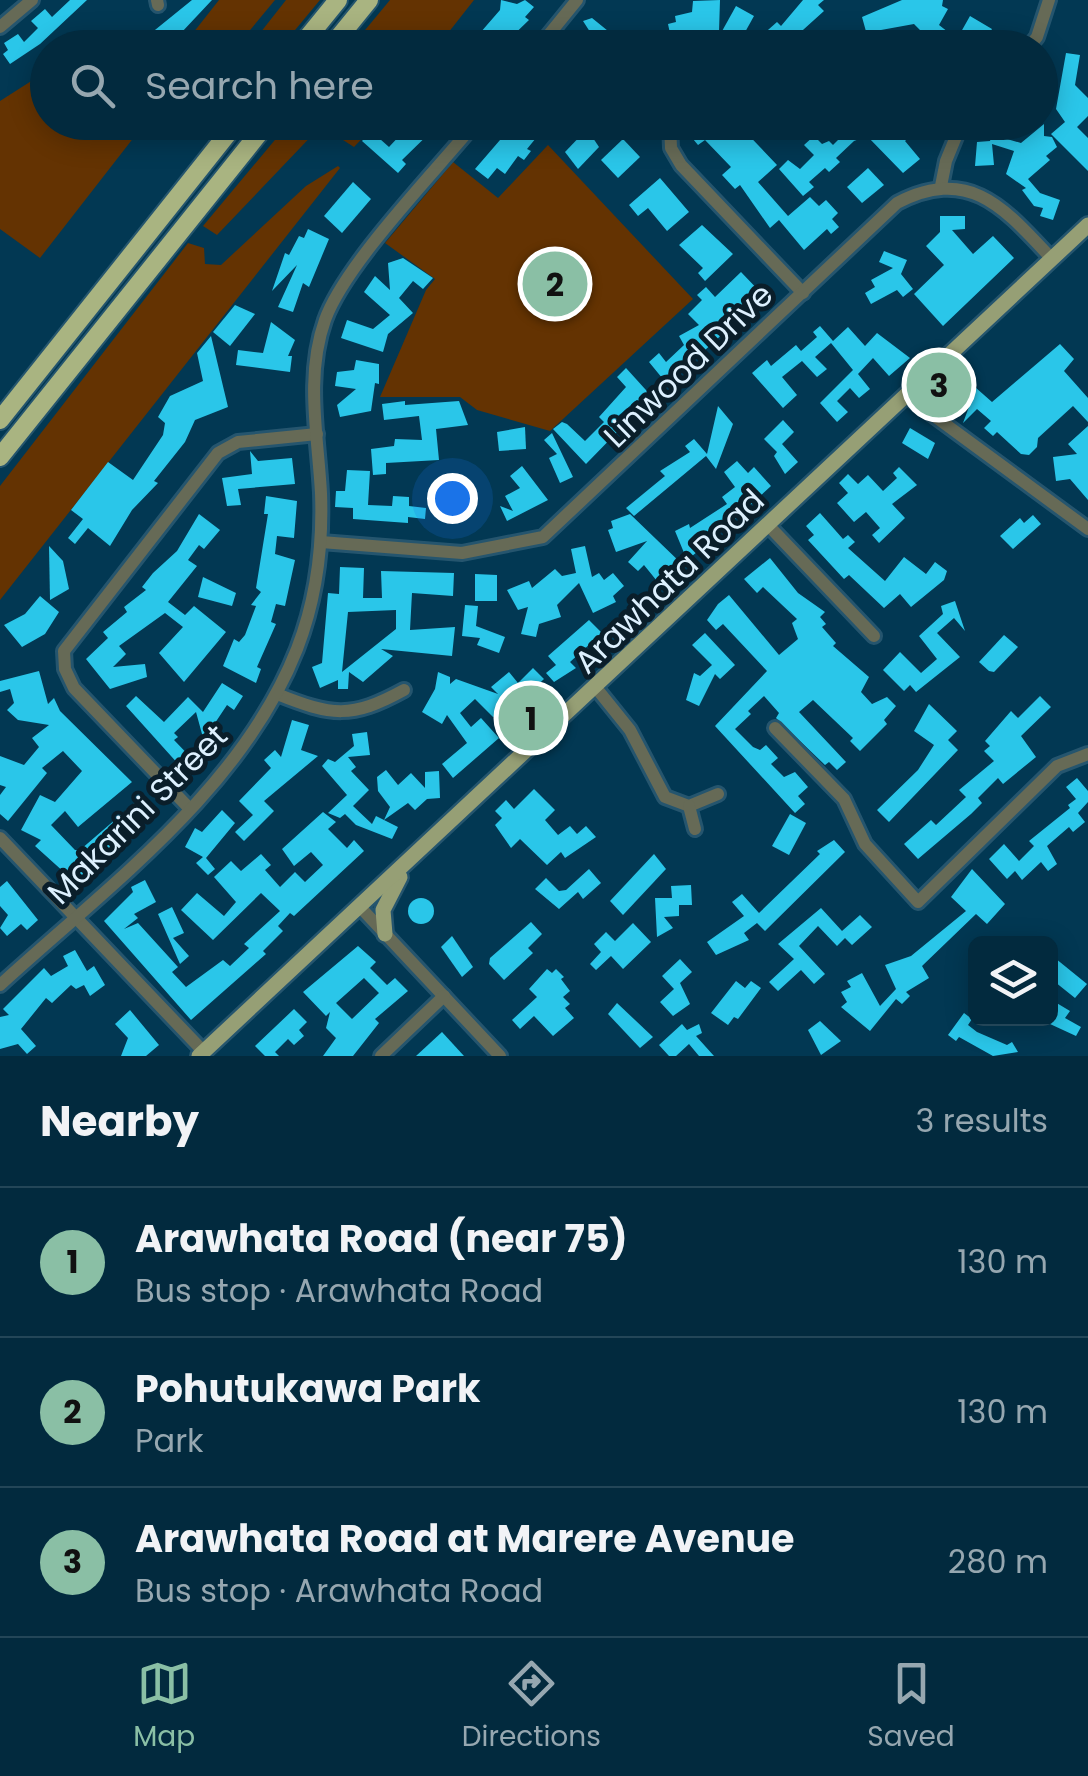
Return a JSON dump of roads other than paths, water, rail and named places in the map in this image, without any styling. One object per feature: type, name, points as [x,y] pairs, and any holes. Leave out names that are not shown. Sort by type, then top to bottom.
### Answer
[{"type":"highway","points":[[314,30],[338,0]]},
{"type":"highway","points":[[345,30],[369,0]]},
{"type":"highway","points":[[0,420],[223,140]]},
{"type":"highway","points":[[0,458],[254,140]]},
{"type":"main road","name":"Arawhata Road","points":[[201,1054],[404,869],[1088,226]]},
{"type":"main road","points":[[385,934],[383,910],[404,869]]},
{"type":"street","points":[[0,28],[32,0]]},
{"type":"street","points":[[553,30],[577,0]]},
{"type":"street","points":[[1039,30],[1048,0]]},
{"type":"street","name":"Makarini Street","points":[[0,986],[234,762],[277,694],[303,631],[320,542],[316,360],[337,294],[461,140]]},
{"type":"street","points":[[671,140],[681,166],[803,293]]},
{"type":"street","points":[[955,140],[941,186],[963,189],[1006,210],[1052,260]]},
{"type":"street","name":"Linwood Drive","points":[[320,542],[462,554],[544,537],[897,202],[941,186]]},
{"type":"street","points":[[907,396],[1088,530]]},
{"type":"street","points":[[190,808],[74,688],[65,669],[64,652],[218,453],[238,442],[318,434]]},
{"type":"street","points":[[767,524],[874,636]]},
{"type":"street","points":[[597,688],[630,730],[665,797],[690,806],[718,794]]},
{"type":"street","points":[[277,694],[325,714],[368,710],[404,690]]},
{"type":"street","points":[[775,728],[844,799],[865,844],[918,902],[1057,766],[1088,754]]},
{"type":"street","points":[[690,806],[695,828]]},
{"type":"street","points":[[0,838],[201,1054]]},
{"type":"street","points":[[360,906],[500,1056]]},
{"type":"street","points":[[381,1056],[444,996]]},
{"type":"place","name":"Pohutukawa Park","points":[[555,284]]},
{"type":"place","name":"Arawhata Road at Marere Avenue","points":[[939,385]]},
{"type":"place","name":"Arawhata Road (near 75)","points":[[531,718]]}]
